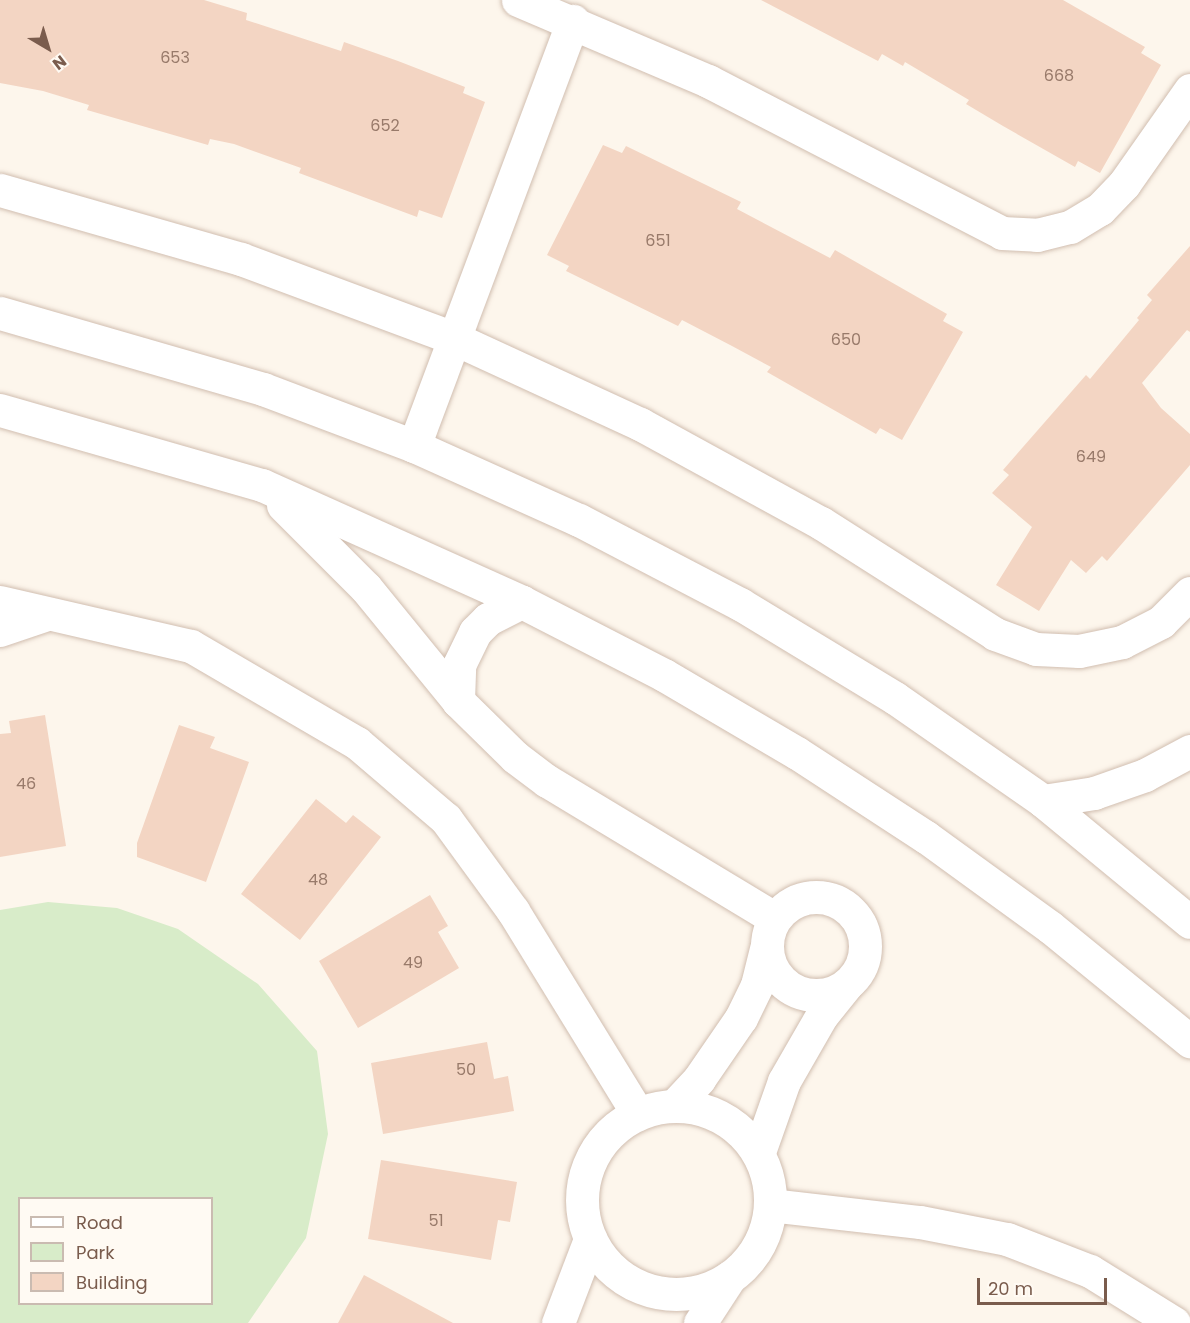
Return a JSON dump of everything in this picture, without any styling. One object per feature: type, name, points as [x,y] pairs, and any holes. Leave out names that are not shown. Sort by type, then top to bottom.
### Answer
[{"type":"street","points":[[518,0],[573,21],[718,86],[1002,233],[1037,235],[1070,227],[1100,209],[1124,184],[1190,90]]},
{"type":"street","points":[[414,446],[573,21]]},
{"type":"street","points":[[0,190],[241,258],[453,338],[640,424],[821,523],[994,634],[1036,649],[1079,651],[1122,642],[1161,622],[1190,593]]},
{"type":"street","points":[[0,313],[263,389],[414,446],[579,520],[740,604],[895,698],[1043,801],[1190,922]]},
{"type":"street","points":[[0,410],[262,485],[522,602],[664,675],[796,753],[926,837],[1050,927],[1190,1041]]},
{"type":"street","points":[[262,485],[366,588],[458,701],[500,744],[547,781],[774,918]]},
{"type":"street","points":[[0,602],[191,646],[357,743],[446,819],[513,911],[638,1114]]},
{"type":"street","points":[[458,701],[459,665],[475,632],[488,619],[522,602]]},
{"type":"street","points":[[0,630],[46,614]]},
{"type":"street","points":[[1043,801],[1094,793],[1145,775],[1190,751]]},
{"type":"street","points":[[674,1106],[699,1079],[736,1026],[757,984],[774,918],[799,899],[814,896],[830,898],[855,915],[863,929],[864,960],[822,1015],[784,1081],[759,1152]]},
{"type":"street","points":[[766,950],[770,967],[795,992],[813,996],[846,985]]},
{"type":"street","points":[[700,1323],[730,1277],[751,1258],[765,1233],[770,1205],[768,1178],[759,1152],[743,1133],[722,1118],[699,1108],[674,1106],[638,1114],[617,1127],[588,1167],[582,1191],[583,1216],[590,1239],[609,1266],[636,1285],[667,1294],[700,1291],[730,1277]]},
{"type":"street","points":[[770,1205],[920,1222],[1007,1239],[1090,1271],[1174,1323]]},
{"type":"street","points":[[558,1323],[590,1239]]},
{"type":"green space","points":[[48,902],[117,908],[178,929],[258,984],[317,1051],[328,1134],[306,1238],[248,1323],[0,1323],[0,910]]},
{"type":"building","points":[[0,0],[204,0],[247,13],[246,20],[341,51],[344,42],[398,61],[465,87],[463,93],[485,102],[442,218],[419,210],[417,217],[299,173],[301,168],[234,144],[210,139],[208,145],[87,110],[89,105],[43,91],[0,83]]},
{"type":"building","points":[[761,0],[1063,0],[1145,47],[1141,53],[1161,65],[1100,173],[1078,161],[1075,167],[966,104],[969,100],[905,62],[903,66],[882,54],[878,61]]},
{"type":"building","points":[[603,145],[622,153],[626,146],[741,202],[737,209],[830,258],[835,250],[947,314],[943,321],[963,332],[902,440],[880,428],[876,434],[767,372],[771,367],[682,320],[678,326],[566,271],[569,266],[547,255]]},
{"type":"building","points":[[1190,246],[1190,332],[1187,330],[1142,383],[1161,408],[1190,434],[1190,465],[1107,561],[1102,556],[1086,573],[1071,560],[1039,611],[996,585],[1032,527],[992,493],[1009,475],[1003,470],[1086,375],[1090,379],[1139,320],[1137,318],[1152,300],[1147,295]]},
{"type":"building","points":[[45,715],[66,846],[0,857],[0,734],[11,733],[9,721]]},
{"type":"building","points":[[179,725],[215,737],[210,748],[249,762],[206,882],[137,857],[137,843]]},
{"type":"building","points":[[316,799],[346,823],[353,815],[381,837],[300,940],[241,894]]},
{"type":"building","points":[[430,895],[448,926],[438,932],[459,968],[358,1028],[319,961]]},
{"type":"building","points":[[487,1042],[494,1079],[508,1076],[514,1111],[383,1134],[371,1063]]},
{"type":"building","points":[[381,1160],[517,1182],[510,1222],[498,1220],[491,1260],[368,1239]]},
{"type":"building","points":[[364,1275],[453,1323],[338,1323]]}]
